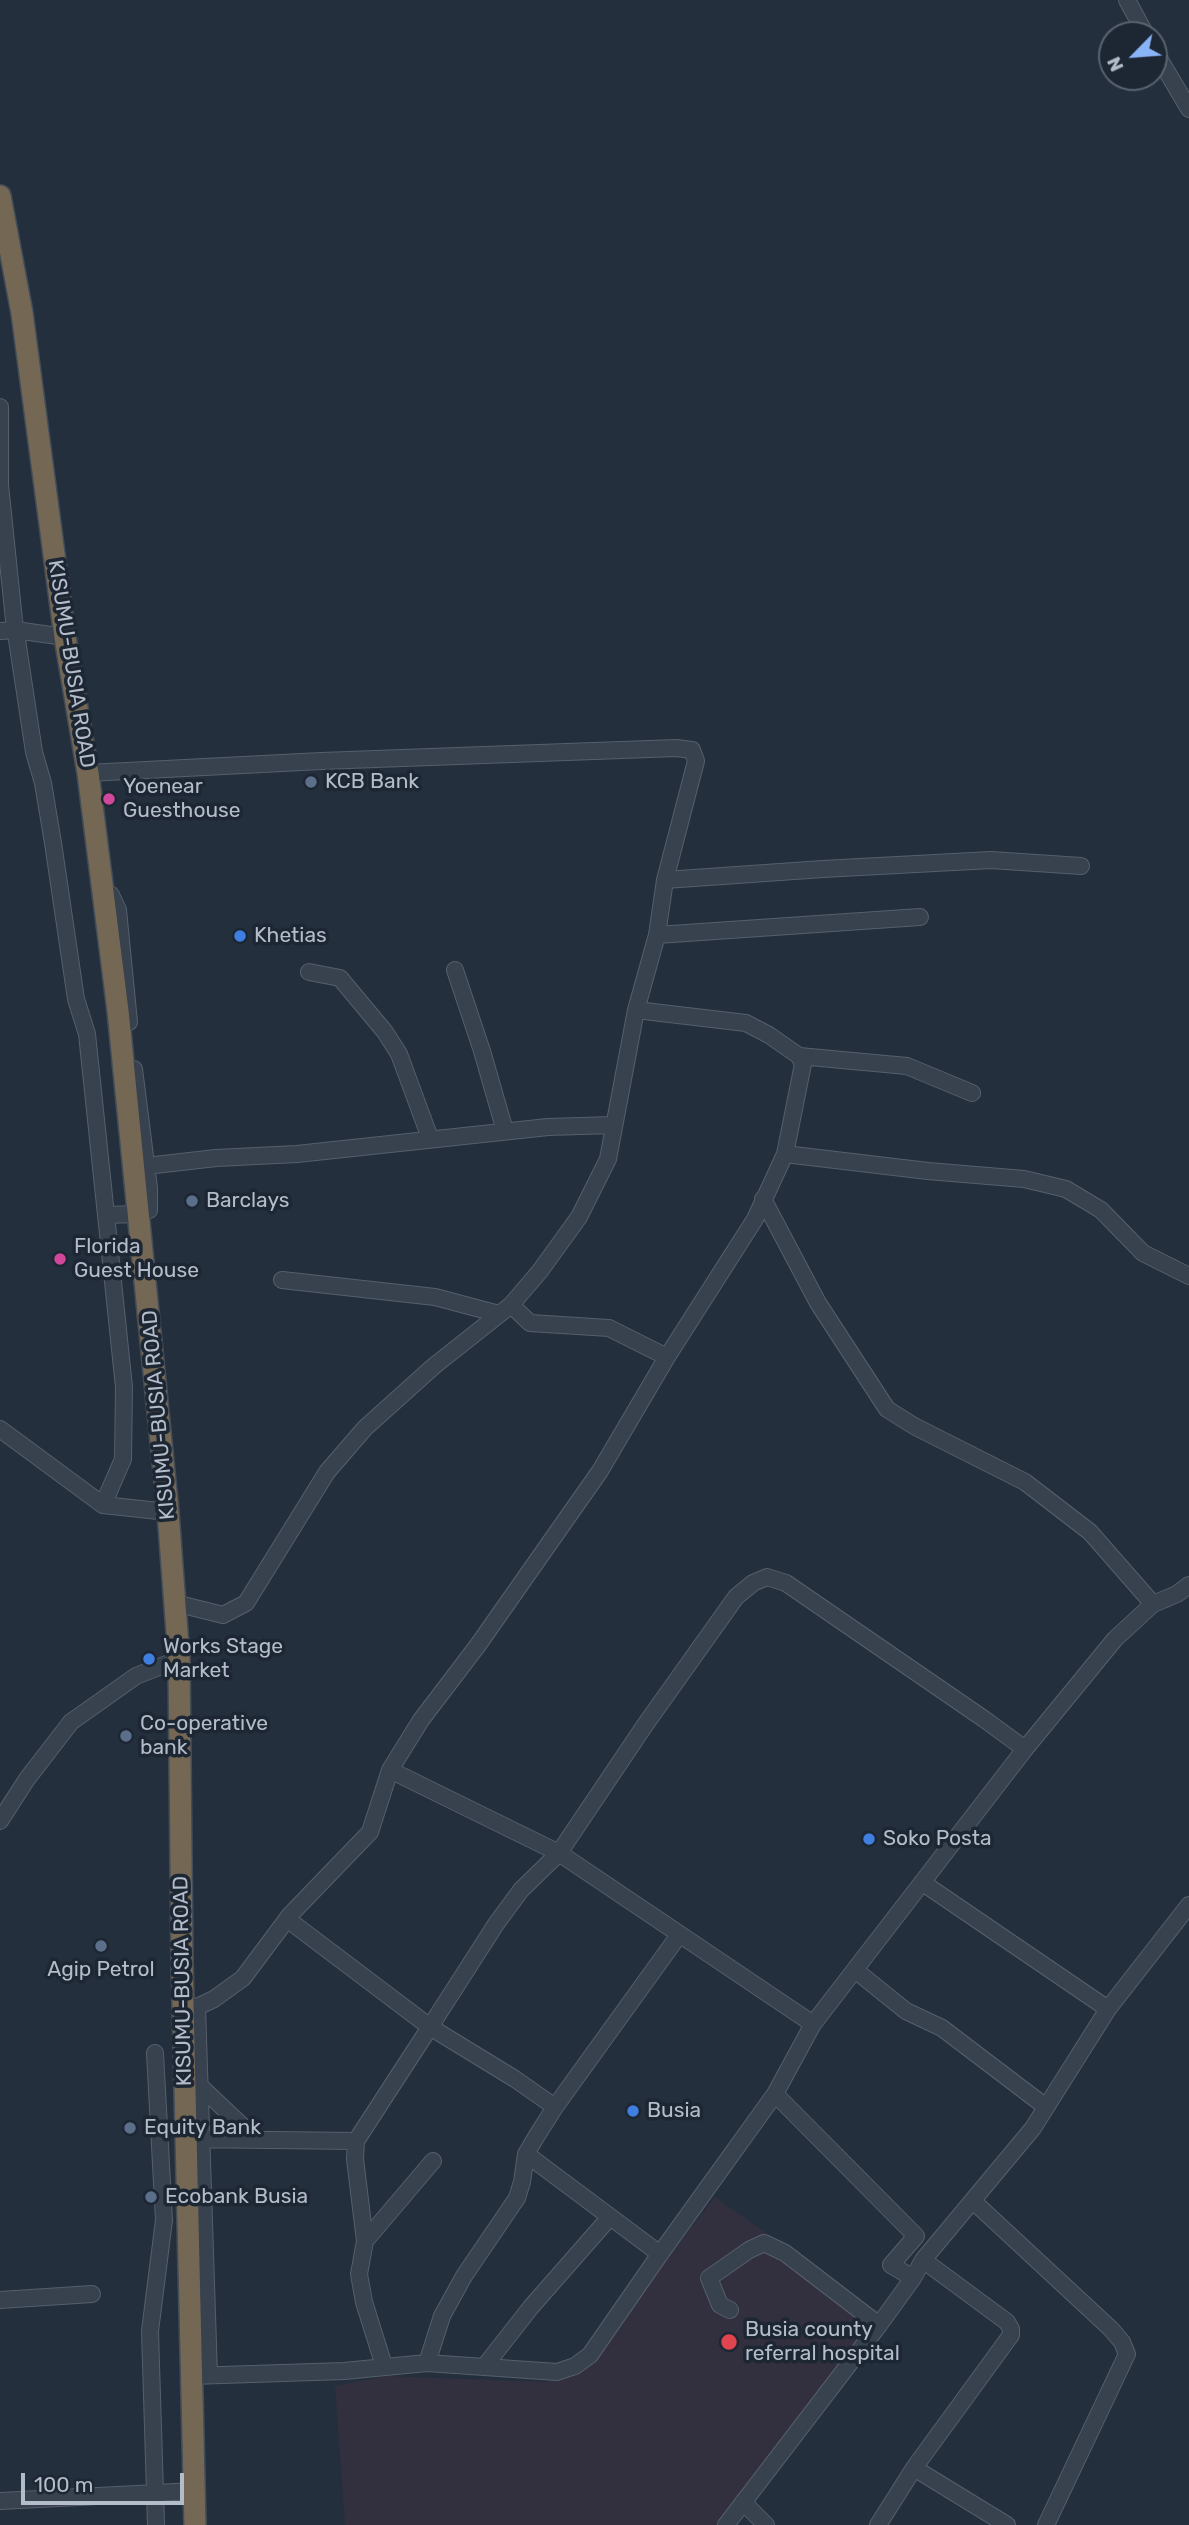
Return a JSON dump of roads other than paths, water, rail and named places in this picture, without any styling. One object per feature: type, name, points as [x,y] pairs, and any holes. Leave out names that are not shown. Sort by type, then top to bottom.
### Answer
[{"type":"highway","name":"KISUMU-BUSIA ROAD","points":[[0,197],[22,313],[65,638],[89,773],[154,1347],[168,1511],[179,1658],[181,1923],[194,2138],[200,2376],[195,2525]]},
{"type":"street","points":[[1127,0],[1138,21]]},
{"type":"street","points":[[1168,74],[1189,109]]},
{"type":"street","points":[[0,407],[0,485],[8,630],[43,783],[76,999],[87,1034],[124,1387],[123,1459],[103,1505]]},
{"type":"street","points":[[8,630],[65,638]]},
{"type":"street","points":[[89,773],[612,749],[692,750],[696,761],[665,880],[657,935],[636,1010],[608,1159],[579,1217],[540,1271],[505,1310],[433,1366],[365,1428],[320,1482],[246,1603],[223,1615],[175,1603]]},
{"type":"street","points":[[665,880],[991,860],[1081,866]]},
{"type":"street","points":[[103,895],[111,895],[118,910],[149,1210],[137,1214],[106,1215]]},
{"type":"street","points":[[657,935],[920,917]]},
{"type":"street","points":[[455,970],[505,1131]]},
{"type":"street","points":[[309,972],[340,978],[385,1032],[399,1054],[430,1138]]},
{"type":"street","points":[[356,2141],[194,2138],[199,2085],[191,2007],[214,1999],[243,1978],[287,1920],[370,1832],[390,1770],[421,1720],[478,1645],[600,1471],[667,1357],[748,1230],[785,1154],[803,1064],[799,1056],[746,1023],[636,1010]]},
{"type":"street","points":[[799,1056],[907,1066],[972,1093]]},
{"type":"street","points":[[146,1166],[216,1158],[297,1154],[505,1131],[613,1125]]},
{"type":"street","points":[[785,1154],[1024,1179],[1066,1189],[1101,1210],[1143,1252],[1189,1276]]},
{"type":"street","points":[[763,1199],[818,1303],[887,1409],[914,1426],[1025,1482],[1090,1532],[1153,1604]]},
{"type":"street","points":[[282,1280],[435,1297],[505,1310],[530,1323],[609,1328],[667,1357]]},
{"type":"street","points":[[0,1429],[103,1505],[168,1511]]},
{"type":"street","points":[[384,2366],[364,2302],[359,2274],[365,2241],[355,2159],[356,2141],[496,1923],[522,1890],[559,1853],[736,1597],[753,1583],[766,1577],[786,1583],[1025,1749]]},
{"type":"street","points":[[200,2376],[344,2371],[427,2363],[557,2372],[575,2366],[590,2355],[775,2094],[813,2024],[1025,1749],[1115,1639],[1153,1604],[1189,1586]]},
{"type":"street","points":[[0,1821],[27,1779],[71,1722],[136,1676],[179,1658]]},
{"type":"street","points":[[390,1770],[559,1853],[813,2024]]},
{"type":"street","points":[[923,1883],[1108,2009]]},
{"type":"street","points":[[726,2525],[879,2325],[923,2260],[1033,2128],[1108,2009],[1189,1905]]},
{"type":"street","points":[[287,1920],[430,2027],[555,2107]]},
{"type":"street","points":[[427,2363],[442,2316],[464,2276],[517,2198],[526,2154],[555,2107],[679,1935]]},
{"type":"street","points":[[855,1970],[906,2011],[942,2028],[1046,2107]]},
{"type":"street","points":[[155,2053],[164,2220],[150,2330],[156,2525]]},
{"type":"street","points":[[199,2085],[255,2138]]},
{"type":"street","points":[[775,2094],[916,2236],[891,2265],[913,2278]]},
{"type":"street","points":[[526,2154],[660,2254]]},
{"type":"street","points":[[365,2241],[432,2161]]},
{"type":"street","points":[[973,2201],[1111,2329],[1122,2342],[1127,2354],[1045,2525]]},
{"type":"street","points":[[484,2367],[531,2306],[610,2217]]},
{"type":"street","points":[[730,2309],[720,2305],[709,2278],[764,2243],[785,2253],[879,2325]]},
{"type":"street","points":[[877,2525],[1012,2329],[1007,2322],[923,2260]]},
{"type":"street","points":[[0,2300],[92,2294]]},
{"type":"street","points":[[914,2468],[1007,2525]]},
{"type":"street","points":[[0,2501],[195,2491]]},
{"type":"street","points":[[743,2502],[766,2525]]},
{"type":"place","name":"KCB Bank","points":[[311,782]]},
{"type":"place","name":"Yoenear Guesthouse","points":[[109,799]]},
{"type":"place","name":"Khetias","points":[[240,936]]},
{"type":"place","name":"Barclays","points":[[192,1201]]},
{"type":"place","name":"Florida Guest House","points":[[60,1259]]},
{"type":"place","name":"Works Stage Market","points":[[149,1659]]},
{"type":"place","name":"Co-operative bank","points":[[126,1736]]},
{"type":"place","name":"Soko Posta","points":[[869,1839]]},
{"type":"place","name":"Agip Petrol","points":[[101,1946]]},
{"type":"place","name":"Busia","points":[[633,2111]]},
{"type":"place","name":"Equity Bank","points":[[130,2128]]},
{"type":"place","name":"Ecobank Busia","points":[[151,2197]]},
{"type":"place","name":"Busia county referral hospital","points":[[729,2342]]}]
